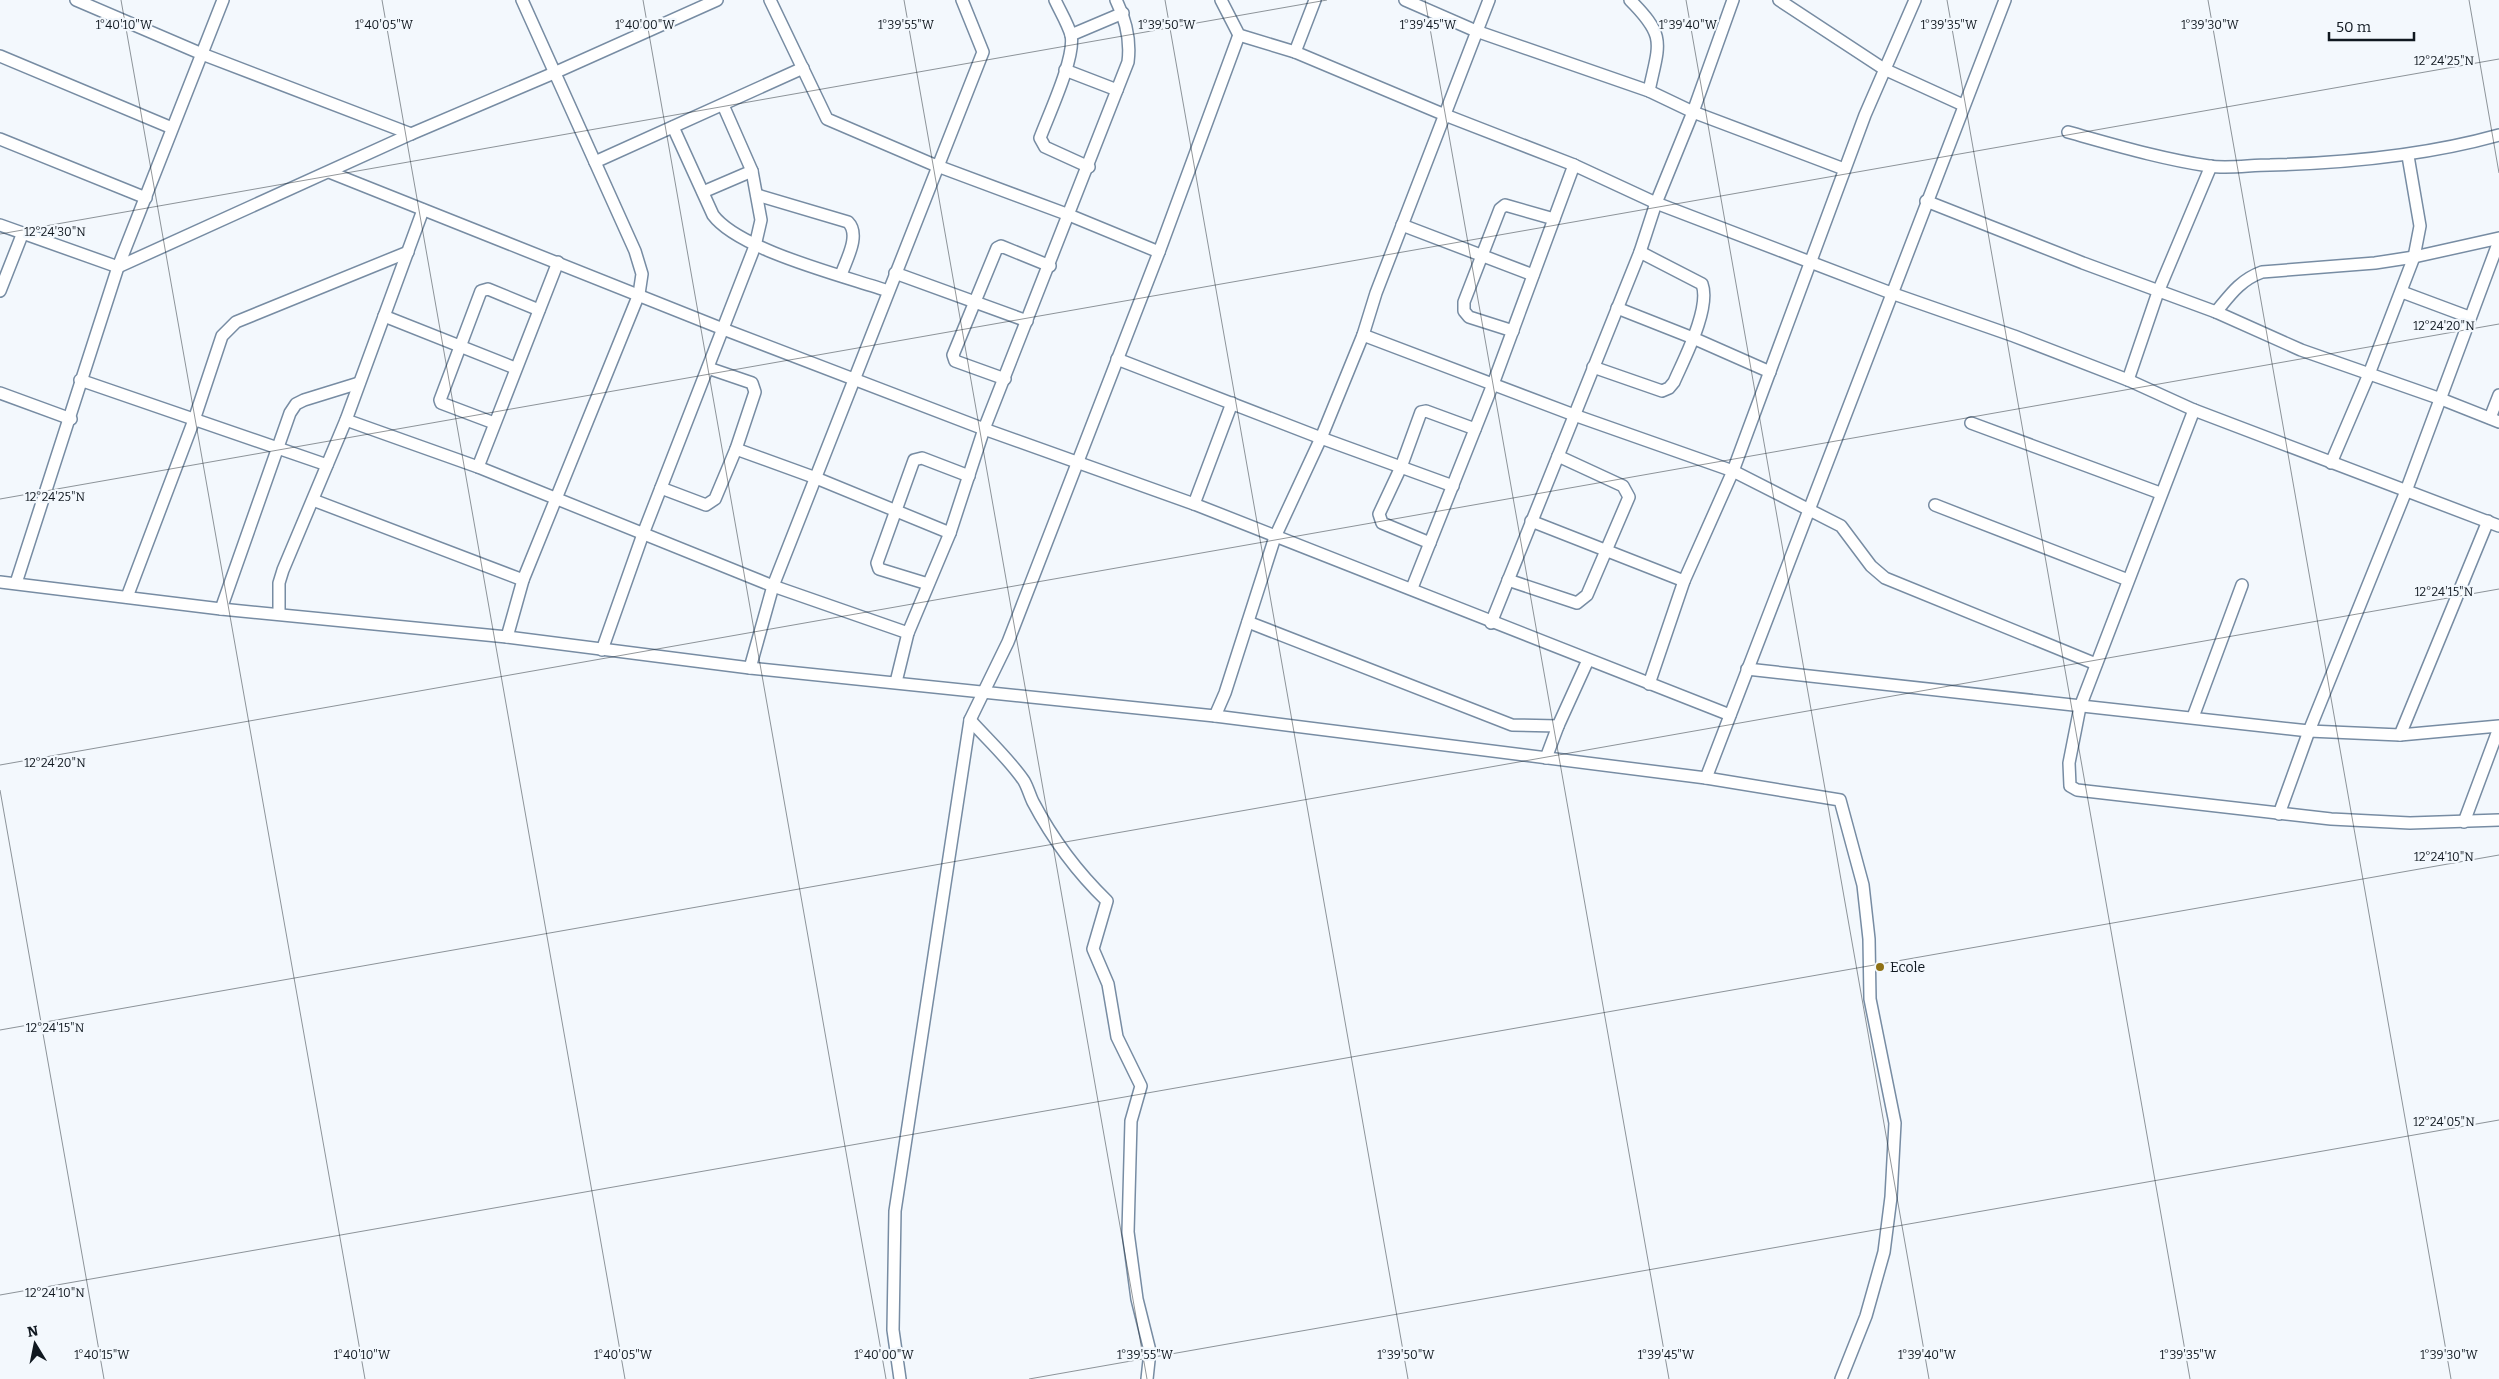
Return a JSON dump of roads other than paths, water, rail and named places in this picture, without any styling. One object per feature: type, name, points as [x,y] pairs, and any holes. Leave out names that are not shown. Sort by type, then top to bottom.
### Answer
[{"type":"street","points":[[76,0],[103,5],[202,54],[411,134]]},
{"type":"street","points":[[16,583],[118,267],[223,0]]},
{"type":"street","points":[[507,637],[524,580],[640,294],[642,274],[639,262],[522,0]]},
{"type":"street","points":[[0,226],[118,267],[411,134],[717,0]]},
{"type":"street","points":[[770,0],[827,119],[938,166],[1069,215],[1158,252]]},
{"type":"street","points":[[750,668],[774,586],[895,273],[984,52],[962,0]]},
{"type":"street","points":[[1055,0],[1071,36],[1065,70],[1040,138],[1045,148],[1089,167]]},
{"type":"street","points":[[896,682],[908,633],[950,533],[984,428],[1089,167],[1128,62],[1130,47],[1123,13],[1116,0]]},
{"type":"street","points":[[1221,0],[1239,35],[1295,52],[1445,115],[1574,165],[1656,202],[1891,293],[2014,336],[2128,380],[2194,410],[2499,526]]},
{"type":"street","points":[[1295,52],[1315,0]]},
{"type":"street","points":[[1404,0],[1430,5],[1476,31],[1648,91],[1693,112],[1844,169]]},
{"type":"street","points":[[1214,716],[1225,693],[1275,538],[1321,438],[1362,335],[1402,225],[1489,0]]},
{"type":"street","points":[[1630,0],[1647,17],[1656,31],[1658,48],[1648,91]]},
{"type":"street","points":[[1491,622],[1640,252],[1656,202],[1693,112],[1734,0]]},
{"type":"street","points":[[1779,0],[1884,69],[1963,105]]},
{"type":"street","points":[[1649,684],[1684,581],[1733,471],[1812,261],[1844,169],[1884,69],[1915,0]]},
{"type":"street","points":[[1706,778],[1926,200],[2005,0]]},
{"type":"street","points":[[1071,36],[1123,13]]},
{"type":"street","points":[[900,1379],[893,1330],[895,1210],[970,720],[1008,642],[1118,359],[1239,35]]},
{"type":"street","points":[[0,56],[172,128]]},
{"type":"street","points":[[595,162],[803,68]]},
{"type":"street","points":[[1065,70],[1117,90]]},
{"type":"street","points":[[602,650],[643,534],[755,246],[761,220],[752,171],[723,105]]},
{"type":"street","points":[[673,127],[713,216],[721,226],[755,246],[888,291]]},
{"type":"street","points":[[2068,132],[2151,154],[2211,166],[2307,164],[2408,156],[2456,147],[2499,135]]},
{"type":"street","points":[[0,139],[146,198]]},
{"type":"street","points":[[2332,463],[2370,374],[2414,257],[2420,226],[2408,156]]},
{"type":"street","points":[[1412,588],[1493,384],[1574,165]]},
{"type":"street","points":[[2128,380],[2158,292],[2211,166]]},
{"type":"street","points":[[703,192],[752,171]]},
{"type":"street","points":[[329,172],[640,294],[723,329],[984,428],[1194,504],[1275,538],[1412,588],[1491,622],[1730,715]]},
{"type":"street","points":[[757,195],[848,222],[853,227],[854,236],[841,275]]},
{"type":"street","points":[[1926,200],[2158,292],[2216,312],[2301,350],[2494,420],[2499,395]]},
{"type":"street","points":[[1513,331],[1470,317],[1464,311],[1464,302],[1500,209],[1504,205],[1554,219]]},
{"type":"street","points":[[279,614],[279,583],[282,570],[346,420],[423,210]]},
{"type":"street","points":[[1402,225],[1534,275]]},
{"type":"street","points":[[0,291],[22,235]]},
{"type":"street","points":[[2216,312],[2237,286],[2248,277],[2262,272],[2375,263],[2499,240]]},
{"type":"street","points":[[2279,814],[2309,731],[2406,491],[2499,240]]},
{"type":"street","points":[[1005,379],[955,361],[953,358],[998,247],[1050,266]]},
{"type":"street","points":[[127,597],[194,420],[222,336],[227,328],[236,322],[408,252]]},
{"type":"street","points":[[1594,367],[1662,391],[1669,388],[1674,382],[1693,338],[1705,293],[1702,284],[1640,252]]},
{"type":"street","points":[[478,467],[515,368],[558,262]]},
{"type":"street","points":[[895,273],[975,304],[1027,321]]},
{"type":"street","points":[[494,423],[441,403],[440,400],[481,292],[484,289],[539,310]]},
{"type":"street","points":[[2402,292],[2469,317]]},
{"type":"street","points":[[1617,308],[1693,338],[1770,372]]},
{"type":"street","points":[[384,316],[515,368]]},
{"type":"street","points":[[1362,335],[1574,415],[1733,471],[1842,526],[1872,566],[1886,578],[2096,664]]},
{"type":"street","points":[[1118,359],[1321,438],[1453,486]]},
{"type":"street","points":[[661,488],[706,505],[710,503],[715,499],[736,449],[755,392],[754,387],[752,383],[708,368]]},
{"type":"street","points":[[80,380],[327,465]]},
{"type":"street","points":[[222,609],[290,413],[296,404],[360,383]]},
{"type":"street","points":[[0,393],[70,419]]},
{"type":"street","points":[[1194,504],[1232,403]]},
{"type":"street","points":[[2194,410],[2160,493],[2080,707],[2069,763],[2070,786],[2077,790],[2279,814],[2410,823],[2499,820]]},
{"type":"street","points":[[1430,543],[1382,523],[1379,520],[1379,514],[1401,467],[1422,412],[1475,428]]},
{"type":"street","points":[[346,420],[478,467],[774,586],[908,633]]},
{"type":"street","points":[[1971,423],[2160,493]]},
{"type":"street","points":[[736,449],[816,478],[950,533]]},
{"type":"street","points":[[1508,580],[1577,603],[1587,595],[1629,497],[1627,490],[1623,486],[1558,456]]},
{"type":"street","points":[[928,584],[879,569],[877,559],[914,460],[922,458],[969,476]]},
{"type":"street","points":[[313,500],[524,580]]},
{"type":"street","points":[[1935,505],[2128,580]]},
{"type":"street","points":[[1531,521],[1684,581]]},
{"type":"street","points":[[2400,735],[2488,521]]},
{"type":"street","points":[[0,582],[85,594],[127,597],[222,609],[507,637],[750,668],[1214,716],[1706,778],[1840,800],[1863,885],[1868,939],[1870,999],[1895,1123],[1891,1197],[1884,1252],[1866,1316],[1842,1379]]},
{"type":"street","points":[[2194,717],[2242,585]]},
{"type":"street","points":[[1248,622],[1512,725],[1558,726]]},
{"type":"street","points":[[1546,758],[1558,726],[1588,660]]},
{"type":"street","points":[[1748,669],[2309,731],[2400,735],[2499,727],[2464,822]]},
{"type":"street","points":[[970,720],[1010,762],[1025,783],[1033,802],[1062,847],[1086,881],[1107,901],[1093,949],[1108,984],[1117,1037],[1141,1086],[1131,1121],[1128,1232],[1137,1300],[1150,1351],[1147,1379]]},
{"type":"place","name":"Ecole","points":[[1880,967]]}]
